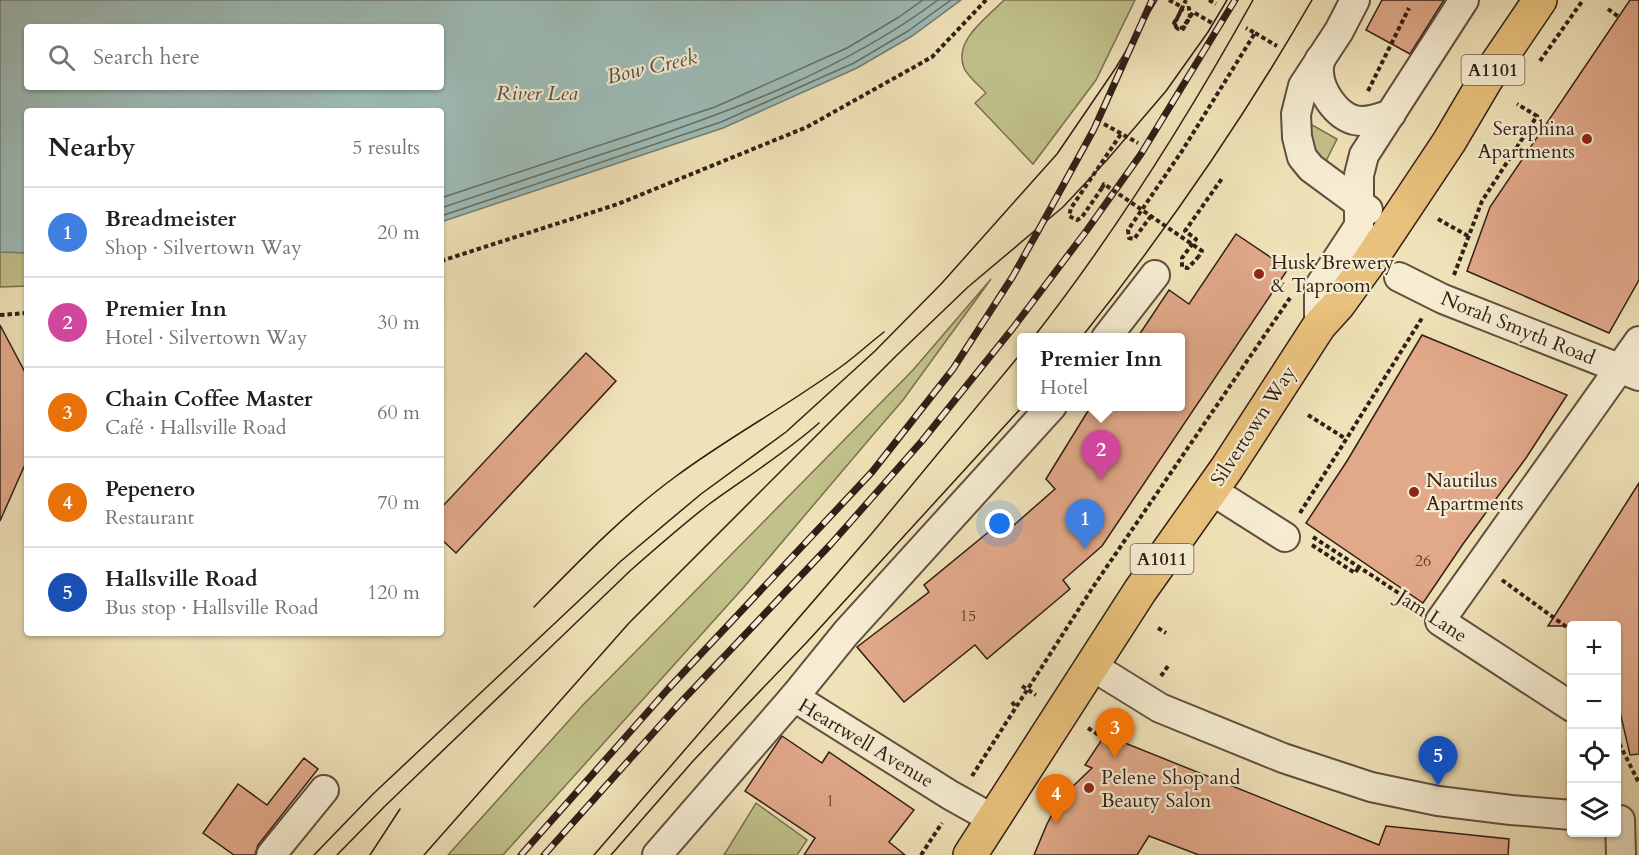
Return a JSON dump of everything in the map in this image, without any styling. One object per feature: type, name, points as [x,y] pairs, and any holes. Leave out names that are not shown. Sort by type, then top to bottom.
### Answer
[{"type":"main road","name":"Silvertown Way","points":[[970,855],[1140,591],[1211,490],[1319,326],[1338,305],[1367,265],[1540,0]]},
{"type":"street","points":[[1355,0],[1303,86],[1296,114],[1297,137],[1302,157],[1311,168],[1392,227]]},
{"type":"street","points":[[1319,326],[1319,286],[1359,226],[1359,175],[1364,155],[1464,0]]},
{"type":"street","points":[[1320,59],[1319,73],[1324,93],[1337,110],[1353,120],[1372,121],[1391,114]]},
{"type":"street","points":[[1110,333],[1155,275]]},
{"type":"street","name":"Norah Smyth Road","points":[[1399,277],[1443,299],[1629,372]]},
{"type":"street","points":[[1440,621],[1480,564],[1629,372],[1639,340]]},
{"type":"street","points":[[794,697],[846,633],[1047,411]]},
{"type":"street","points":[[1211,490],[1299,529]]},
{"type":"street","name":"Jam Lane","points":[[1440,621],[1567,704]]},
{"type":"street","points":[[1092,666],[1160,708],[1283,758],[1371,787],[1438,801],[1567,815]]},
{"type":"street","name":"Heartwell Avenue","points":[[657,855],[794,697],[993,819]]},
{"type":"street","points":[[271,855],[324,790]]},
{"type":"street","points":[[1621,855],[1625,819]]},
{"type":"path","points":[[444,260],[618,204],[807,127],[932,57],[987,0]]},
{"type":"path","points":[[1169,0],[1212,23]]},
{"type":"path","points":[[1186,0],[1181,10],[1175,23],[1179,29],[1183,28],[1190,15],[1189,8],[1183,8],[1180,10],[1174,23],[1176,28],[1179,29],[1183,29],[1193,12]]},
{"type":"path","points":[[1209,0],[1216,4]]},
{"type":"path","points":[[1364,99],[1409,8]]},
{"type":"path","points":[[1608,9],[1619,17]]},
{"type":"path","points":[[1246,28],[1277,46]]},
{"type":"path","points":[[1151,216],[1138,236],[1134,239],[1129,238],[1128,230],[1182,151],[1255,33]]},
{"type":"path","points":[[1453,277],[1482,201],[1537,116],[1517,104]]},
{"type":"path","points":[[1104,124],[1138,143]]},
{"type":"path","points":[[1121,134],[1071,208],[1069,216],[1077,220],[1082,217],[1104,184],[1151,216],[1202,251],[1188,268],[1182,267],[1182,258],[1196,238],[1185,231],[1223,177]]},
{"type":"path","points":[[1438,219],[1468,236]]},
{"type":"path","name":"Silvertown Way","points":[[921,855],[1093,587],[1294,291]]},
{"type":"path","points":[[0,315],[24,314]]},
{"type":"path","points":[[1299,529],[1346,439],[1422,317]]},
{"type":"path","points":[[1308,415],[1346,439]]},
{"type":"path","name":"Jam Lane","points":[[1299,529],[1440,621]]},
{"type":"path","points":[[1480,564],[1567,626]]},
{"type":"path","points":[[1158,628],[1166,633]]},
{"type":"path","points":[[1161,677],[1168,666]]},
{"type":"path","points":[[1032,671],[1040,670]]},
{"type":"path","points":[[1012,702],[1016,707]]},
{"type":"path","points":[[1094,732],[1100,736]]},
{"type":"path","points":[[1621,745],[1639,783]]},
{"type":"green space","points":[[1004,0],[1135,0],[1096,80],[1033,164],[975,103],[986,93],[966,71],[962,58],[963,48],[973,30]]},
{"type":"green space","points":[[1312,125],[1337,139],[1324,165],[1307,136]]},
{"type":"green space","points":[[24,219],[24,286],[0,287],[0,220]]},
{"type":"green space","points":[[991,279],[903,400],[744,587],[503,855],[448,855],[582,706],[913,370]]},
{"type":"green space","points":[[756,803],[807,840],[797,855],[724,855]]},
{"type":"water","name":"River Lea","points":[[0,0],[961,0],[912,36],[857,68],[723,128],[444,221],[444,108],[24,108],[24,253],[0,252]]},
{"type":"building","points":[[1382,0],[1444,0],[1410,54],[1366,30]]},
{"type":"building","name":"Seraphina Apartments","points":[[1630,0],[1639,0],[1639,280],[1609,333],[1467,271],[1490,207]]},
{"type":"building","points":[[1236,234],[1288,269],[1102,546],[1063,580],[1070,589],[987,659],[975,645],[904,702],[857,647],[929,592],[924,585],[1008,516],[1014,525],[1055,489],[1046,479],[1088,411],[1185,411],[1185,333],[1140,333],[1169,290],[1189,304]]},
{"type":"building","points":[[0,325],[24,370],[24,467],[0,521]]},
{"type":"building","name":"Nautilus Apartments","points":[[1422,335],[1567,395],[1526,458],[1423,603],[1306,523],[1347,461]]},
{"type":"building","points":[[586,353],[616,381],[456,553],[444,542],[444,505]]},
{"type":"building","points":[[1639,483],[1639,754],[1630,755],[1621,716],[1621,621],[1567,621],[1567,626],[1548,626]]},
{"type":"building","points":[[1105,735],[1379,845],[1386,826],[1509,839],[1508,855],[1199,855],[1149,836],[1137,855],[1034,855],[1056,807],[1068,791],[1092,768],[1085,765]]},
{"type":"building","points":[[782,736],[822,763],[829,752],[914,810],[889,842],[905,855],[804,855],[815,838],[745,791]]},
{"type":"building","points":[[304,758],[318,769],[258,845],[255,855],[234,855],[203,833],[238,784],[267,805]]},
{"type":"tram line","points":[[314,855],[373,794],[621,561],[701,494],[786,432],[875,351],[942,283],[1057,154],[1115,69],[1157,0]]},
{"type":"tram line","points":[[424,855],[629,623],[896,356],[968,287],[1063,207],[1166,91],[1208,32],[1227,0]]},
{"type":"tram line","points":[[1037,333],[1093,257],[1150,173],[1253,0]]},
{"type":"tram line","points":[[1085,333],[1203,173],[1259,88],[1312,0]]},
{"type":"tram line","points":[[534,607],[602,539],[656,492],[696,462],[825,378],[884,332]]},
{"type":"tram line","points":[[594,855],[873,532],[1017,358]]},
{"type":"tram line","points":[[611,855],[693,761],[807,642],[1018,411]]},
{"type":"tram line","points":[[337,855],[631,570],[708,505],[819,423]]},
{"type":"tram line","points":[[370,855],[400,809]]},
{"type":"railway","points":[[521,855],[668,689],[872,472],[953,369],[1013,276],[1094,129],[1152,0]]},
{"type":"railway","points":[[544,855],[681,702],[831,544],[922,441],[1013,328],[1141,154],[1235,0]]},
{"type":"place","name":"Seraphina Apartments","points":[[1587,139]]},
{"type":"place","name":"Husk Brewery & Taproom","points":[[1259,274]]},
{"type":"place","name":"Premier Inn","points":[[1101,480]]},
{"type":"place","name":"Nautilus Apartments","points":[[1414,492]]},
{"type":"place","name":"Breadmeister","points":[[1085,549]]},
{"type":"place","name":"Chain Coffee Master","points":[[1115,758]]},
{"type":"place","name":"Hallsville Road","points":[[1438,786]]},
{"type":"place","name":"Pelene Shop and Beauty Salon","points":[[1089,788]]},
{"type":"place","name":"Pepenero","points":[[1056,824]]},
{"type":"water label","name":"Bow Creek","points":[[652,67]]}]
